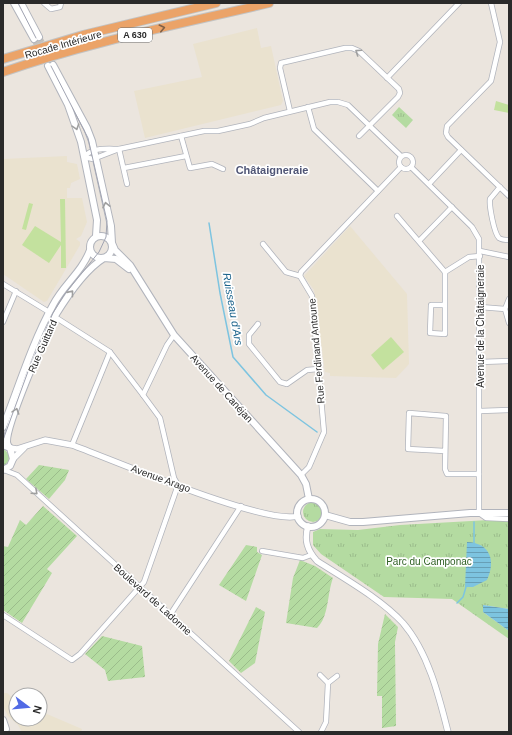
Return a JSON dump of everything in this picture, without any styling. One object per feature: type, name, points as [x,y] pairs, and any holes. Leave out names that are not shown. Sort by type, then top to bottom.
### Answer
[{"type":"highway","name":"A 630","points":[[3,59],[83,35],[216,3]]},
{"type":"highway","name":"Rocade Intérieure","points":[[3,72],[31,62],[108,41],[269,3]]},
{"type":"main road","points":[[14,3],[36,38],[21,3]]},
{"type":"main road","points":[[90,250],[90,243],[96,236],[97,220],[84,157],[68,105],[51,66],[87,128],[94,150],[111,226],[112,243],[110,254],[104,258]]},
{"type":"main road","name":"Avenue de Canéjan","points":[[96,236],[104,236],[112,243],[115,250],[130,265],[174,335],[213,380],[301,475],[306,484],[309,499]]},
{"type":"main road","name":"Avenue de Canéjan","points":[[90,250],[96,257],[111,257],[119,260],[135,275]]},
{"type":"main road","name":"Rue Guittard","points":[[3,427],[49,312],[54,302],[81,268],[90,250]]},
{"type":"main road","name":"Rue Guittard","points":[[13,459],[8,439],[20,401],[55,317],[67,298],[88,273],[104,258]]},
{"type":"main road","points":[[3,445],[10,448]]},
{"type":"main road","points":[[3,470],[10,466],[13,459]]},
{"type":"main road","points":[[309,499],[313,499],[321,503],[325,515],[316,525],[308,526],[300,521],[298,516],[300,505],[309,499]]},
{"type":"main road","points":[[325,515],[350,522],[363,522],[479,513],[509,513]]},
{"type":"main road","points":[[3,720],[6,730]]},
{"type":"street","points":[[44,3],[51,9],[60,7],[62,3]]},
{"type":"street","points":[[387,78],[459,3]]},
{"type":"street","points":[[491,3],[500,42],[491,81],[447,126],[446,130],[448,137],[509,196]]},
{"type":"street","points":[[290,111],[280,68],[283,62],[352,48],[359,51],[399,89],[399,95],[359,136]]},
{"type":"street","points":[[84,157],[94,150],[119,149],[250,124],[260,119],[330,102],[348,105],[400,156]]},
{"type":"street","points":[[308,107],[314,129],[378,191]]},
{"type":"street","points":[[182,136],[188,166],[191,168],[212,164],[223,169]]},
{"type":"street","points":[[84,157],[96,158],[119,149]]},
{"type":"street","points":[[119,149],[127,184]]},
{"type":"street","points":[[429,184],[461,150]]},
{"type":"street","points":[[404,154],[411,156],[413,162],[411,166],[406,169],[401,167],[398,162],[400,156],[404,154]]},
{"type":"street","points":[[124,168],[186,156]]},
{"type":"street","name":"Avenue de la Châtaigneraie","points":[[411,166],[475,230],[479,239],[479,513]]},
{"type":"street","points":[[263,244],[286,272],[300,276],[303,269],[401,167]]},
{"type":"street","points":[[500,188],[490,199],[492,216],[497,235],[503,239],[509,240]]},
{"type":"street","points":[[419,241],[452,207]]},
{"type":"street","points":[[397,216],[445,272],[445,305],[445,334],[430,334],[431,305],[445,305]]},
{"type":"street","points":[[445,272],[469,257],[480,253],[509,257]]},
{"type":"street","name":"Rue Ferdinand Antoune","points":[[300,276],[312,296],[324,432],[310,467],[301,475]]},
{"type":"street","points":[[3,284],[49,312]]},
{"type":"street","points":[[3,322],[16,291]]},
{"type":"street","points":[[509,299],[505,309],[509,323]]},
{"type":"street","points":[[480,307],[505,309]]},
{"type":"street","points":[[3,615],[68,659],[72,660],[77,657],[144,582],[178,485],[174,478],[160,418],[156,410],[110,352],[55,317]]},
{"type":"street","points":[[258,324],[249,335],[249,344],[280,382],[287,384],[307,370],[318,369]]},
{"type":"street","points":[[143,395],[167,345],[174,335]]},
{"type":"street","points":[[72,445],[110,352]]},
{"type":"street","points":[[480,362],[509,361]]},
{"type":"street","points":[[480,411],[509,410]]},
{"type":"street","points":[[445,451],[408,450],[409,413],[446,416],[446,474],[479,474]]},
{"type":"street","name":"Avenue Arago","points":[[10,448],[14,450],[45,440],[72,445],[178,485],[241,506],[280,517],[298,516]]},
{"type":"street","name":"Avenue Arago","points":[[13,459],[26,446]]},
{"type":"street","name":"Boulevard de Ladonne","points":[[3,470],[17,475],[299,732]]},
{"type":"street","points":[[170,615],[241,506]]},
{"type":"street","points":[[479,513],[486,518],[509,519]]},
{"type":"street","points":[[308,526],[306,541],[311,555],[317,561],[386,607],[408,629],[424,659],[448,732]]},
{"type":"street","points":[[262,551],[303,558],[311,555]]},
{"type":"street","points":[[320,675],[328,683],[326,722],[321,732]]},
{"type":"street","points":[[328,683],[337,676]]},
{"type":"street","points":[[290,724],[291,732]]},
{"type":"shaded area","points":[[257,28],[261,48],[271,46],[283,101],[281,105],[145,138],[134,91],[202,77],[193,44]]},
{"type":"shaded area","points":[[67,156],[67,162],[77,164],[80,179],[71,183],[70,188],[67,188],[67,198],[82,198],[87,222],[81,236],[76,239],[80,242],[80,245],[47,301],[44,302],[3,274],[3,159]]},
{"type":"shaded area","points":[[350,226],[407,294],[409,364],[396,378],[330,376],[330,373],[325,372],[314,290],[304,276]]},
{"type":"shaded area","points":[[3,693],[7,693],[8,716],[3,706]]},
{"type":"shaded area","points":[[48,714],[82,729],[81,732],[22,732],[19,727],[48,727]]},
{"type":"green space","points":[[496,101],[509,105],[509,113],[494,110]]},
{"type":"green space","points":[[399,107],[413,120],[406,128],[392,115]]},
{"type":"green space","points":[[60,199],[65,199],[66,268],[61,268],[61,245],[49,263],[22,245],[35,226],[61,242]]},
{"type":"green space","points":[[29,203],[33,204],[26,230],[22,229]]},
{"type":"green space","points":[[391,337],[404,352],[383,370],[371,355]]},
{"type":"green space","points":[[3,449],[8,453],[9,460],[3,466]]},
{"type":"green space","points":[[39,465],[69,470],[65,480],[49,499],[26,479]]},
{"type":"green space","points":[[313,502],[320,505],[323,512],[320,519],[313,522],[306,519],[303,512],[306,505]]},
{"type":"green space","points":[[43,506],[77,536],[47,569],[52,573],[22,623],[3,610],[3,546],[8,547],[20,520],[26,525]]},
{"type":"green space","name":"Parc du Camponac","points":[[489,520],[509,521],[509,609],[483,605],[483,612],[509,631],[509,639],[452,599],[384,597],[321,554],[313,545],[313,532],[320,529],[358,530],[400,525]]},
{"type":"green space","points":[[246,545],[257,547],[257,552],[262,555],[246,601],[219,585]]},
{"type":"green space","points":[[300,560],[315,566],[333,578],[326,612],[317,628],[286,623],[293,578]]},
{"type":"green space","points":[[256,607],[265,612],[255,663],[241,673],[229,661]]},
{"type":"green space","points":[[385,614],[398,627],[395,642],[396,726],[382,728],[382,696],[377,696],[378,644]]},
{"type":"green space","points":[[102,636],[142,646],[145,677],[108,681],[105,670],[85,654]]},
{"type":"water","points":[[467,542],[475,543],[486,549],[491,559],[490,573],[487,580],[473,587],[465,587]]},
{"type":"water","points":[[483,605],[509,609],[509,631],[483,612]]},
{"type":"waterway","name":"Ruisseau d'Ars","points":[[209,223],[220,293],[233,357],[266,395],[317,432]]},
{"type":"waterway","name":"Ruisseau d'Ars","points":[[474,522],[474,544]]},
{"type":"waterway","name":"Ruisseau d'Ars","points":[[457,603],[463,597],[466,587]]},
{"type":"tunnel","points":[[39,37],[53,65]]},
{"type":"tunnel","points":[[34,39],[46,62]]},
{"type":"tram line","points":[[18,3],[36,38]]},
{"type":"tram line","points":[[3,440],[30,366],[53,313],[64,295],[99,252],[106,237],[107,221],[88,138],[51,66]]},
{"type":"district","name":"Châtaigneraie","points":[[272,170]]}]
